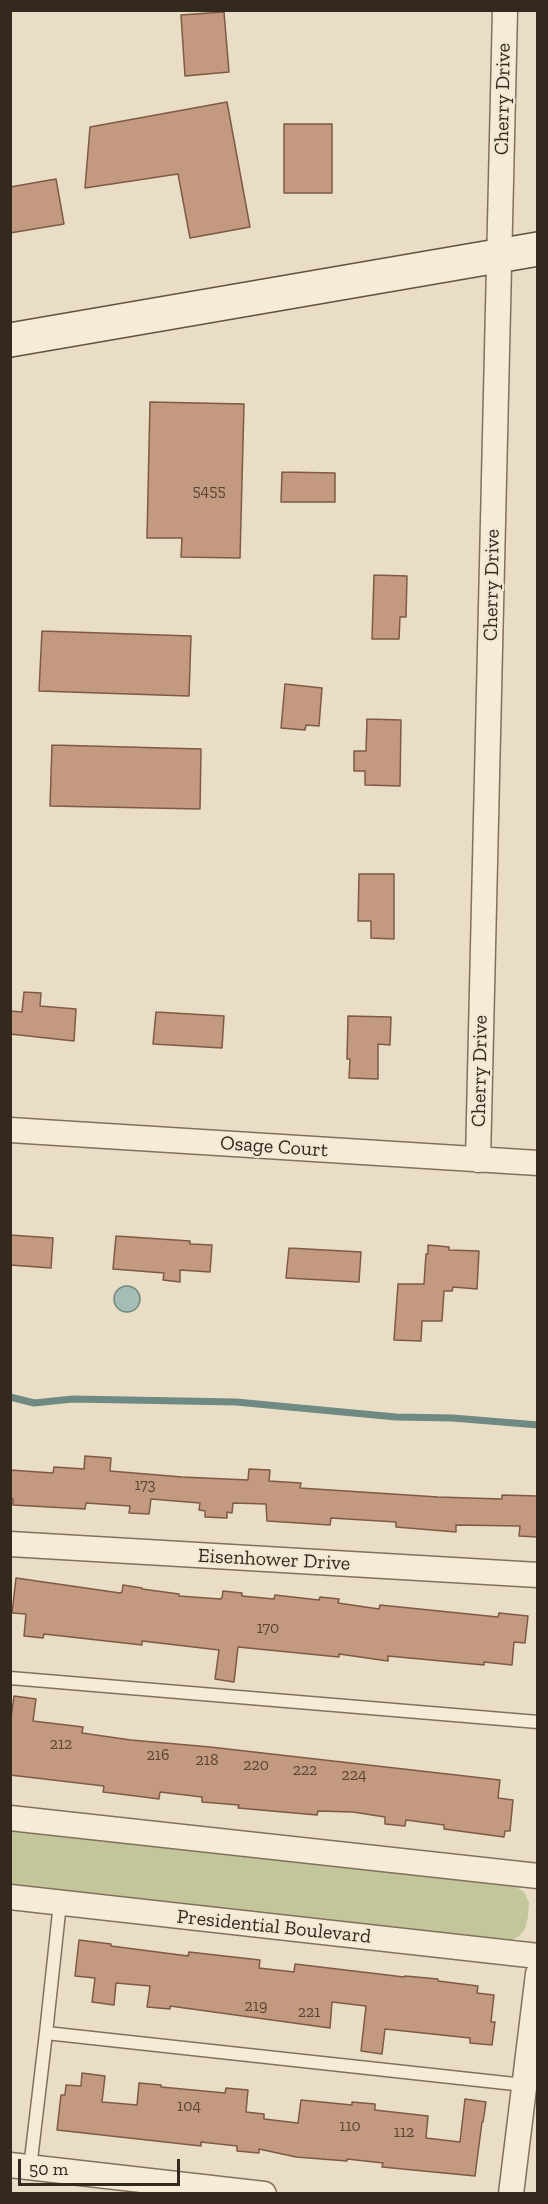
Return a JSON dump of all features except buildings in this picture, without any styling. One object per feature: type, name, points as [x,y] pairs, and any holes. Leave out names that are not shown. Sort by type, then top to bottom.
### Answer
[{"type":"main road","points":[[10,340],[537,249]]},
{"type":"street","name":"Cherry Drive","points":[[478,1160],[505,10]]},
{"type":"street","name":"Osage Court","points":[[10,1130],[537,1163]]},
{"type":"street","name":"Eisenhower Drive","points":[[10,1544],[537,1575]]},
{"type":"street","points":[[10,1818],[537,1876]]},
{"type":"street","name":"Presidential Boulevard","points":[[10,1897],[537,1956]]},
{"type":"street","points":[[511,2193],[537,1974]]},
{"type":"street","points":[[20,2166],[264,2193]]},
{"type":"lane","points":[[10,1678],[537,1722]]},
{"type":"lane","points":[[20,2166],[46,2033],[60,1903]]},
{"type":"lane","points":[[46,2033],[524,2085]]},
{"type":"green space","points":[[11,1828],[515,1886],[524,1892],[529,1903],[528,1917],[525,1929],[518,1937],[509,1941],[11,1888]]},
{"type":"water","points":[[127,1286],[136,1290],[140,1299],[136,1308],[127,1312],[118,1308],[114,1299],[118,1290]]},
{"type":"waterway","points":[[10,1397],[34,1403],[73,1399],[236,1402],[396,1417],[453,1418],[538,1425]]}]
